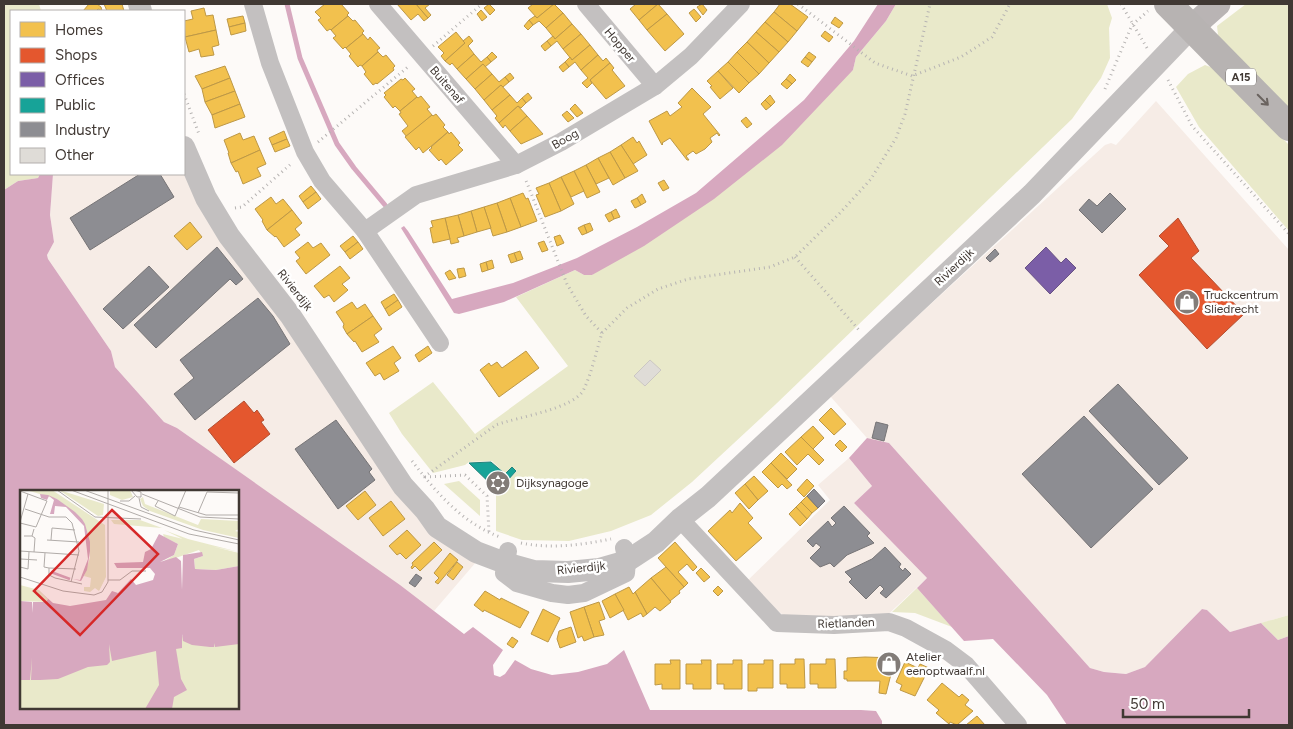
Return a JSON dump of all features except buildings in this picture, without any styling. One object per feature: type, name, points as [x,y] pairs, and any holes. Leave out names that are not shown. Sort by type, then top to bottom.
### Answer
[{"type":"highway","name":"A15","points":[[1160,6],[1192,28],[1289,126]]},
{"type":"main road","name":"Rivierdijk","points":[[1192,28],[1218,4]]},
{"type":"street","points":[[253,4],[270,63],[305,152],[322,181],[365,231],[440,342]]},
{"type":"street","name":"Buitenaf","points":[[378,4],[516,166]]},
{"type":"street","name":"Hopper","points":[[586,4],[655,86]]},
{"type":"street","name":"Boog","points":[[365,231],[416,195],[516,166],[561,142],[655,86],[690,56],[741,4]]},
{"type":"street","name":"Rivierdijk","points":[[192,142],[206,198],[229,236],[290,315],[402,486],[425,510],[478,539],[508,548],[522,555],[563,558],[621,549],[680,519],[708,498],[1032,194],[1192,28]]},
{"type":"street","name":"Rietlanden","points":[[680,519],[777,623],[834,625],[888,622],[906,628],[946,650],[966,665],[1018,725]]},
{"type":"street","name":"Rivierdijk","points":[[508,548],[504,573],[517,583],[552,593],[568,595],[584,594],[626,573],[621,549]]},
{"type":"path","points":[[798,4],[875,63],[912,76],[962,57],[992,36],[1010,4]]},
{"type":"path","points":[[424,477],[496,425],[566,406],[584,391],[602,333],[627,308],[658,289],[688,279],[770,266],[795,257],[871,180],[896,138],[905,114],[912,76],[930,4]]},
{"type":"path","points":[[1121,4],[1132,25],[1173,89],[1192,126],[1289,234]]},
{"type":"path","points":[[1132,25],[1160,6]]},
{"type":"path","points":[[185,100],[192,142]]},
{"type":"path","points":[[323,138],[340,123]]},
{"type":"path","points":[[238,216],[233,208],[242,207],[305,152]]},
{"type":"path","points":[[516,166],[528,184],[567,284],[586,316],[602,333]]},
{"type":"path","points":[[795,257],[863,335]]},
{"type":"path","name":"Rivierdijk","points":[[409,457],[424,477],[455,510],[489,532],[508,548],[533,545],[621,549]]},
{"type":"path","points":[[424,477],[465,475],[486,496],[489,532]]},
{"type":"shaded area","points":[[878,4],[896,4],[886,21],[856,57],[853,70],[782,145],[714,199],[644,246],[592,275],[584,275],[575,270],[504,302],[459,314],[454,313],[401,228],[404,226],[408,231],[452,299],[513,283],[577,258],[637,227],[696,193],[804,100],[854,41]]},
{"type":"shaded area","points":[[1156,101],[1289,250],[1289,615],[1230,632],[1207,610],[1202,609],[1145,667],[1126,674],[1104,672],[1090,668],[889,443],[867,438],[830,396],[1105,145],[1111,143],[1116,145]]},
{"type":"shaded area","points":[[40,175],[53,175],[50,215],[54,242],[47,255],[48,259],[111,351],[115,367],[164,422],[177,428],[400,585],[464,634],[473,627],[503,650],[493,665],[494,675],[500,677],[505,674],[515,660],[531,669],[552,675],[578,672],[607,664],[624,650],[650,710],[861,710],[876,711],[882,721],[882,725],[4,725],[4,190],[18,181],[38,178]]},
{"type":"shaded area","points":[[53,175],[185,175],[433,532],[477,561],[434,611],[177,428],[164,422],[115,367],[111,351],[48,259],[47,255],[54,242],[50,215]]},
{"type":"shaded area","points":[[867,438],[889,443],[1090,668],[1104,672],[1126,674],[1145,667],[1202,609],[1207,610],[1230,632],[1261,623],[1278,640],[1289,636],[1289,725],[1067,725],[1047,695],[993,639],[964,641],[917,588],[927,578],[854,503],[872,486],[849,458]]},
{"type":"shaded area","points":[[849,458],[872,486],[854,503],[927,578],[881,621],[788,619],[744,584],[830,500],[818,485]]},
{"type":"green space","points":[[4,4],[39,4],[41,10],[10,10],[10,175],[40,175],[38,178],[18,181],[4,190]]},
{"type":"green space","points":[[896,4],[1107,4],[1112,18],[1109,28],[1110,58],[1101,78],[1072,119],[776,404],[692,482],[651,515],[611,531],[569,541],[522,540],[496,531],[496,494],[517,471],[512,467],[505,474],[492,461],[469,462],[465,465],[433,473],[402,434],[389,413],[433,382],[475,434],[568,366],[516,297],[575,270],[584,275],[592,275],[853,70],[856,57],[886,21]]},
{"type":"green space","points":[[1246,4],[1289,4],[1289,112],[1222,43],[1218,35],[1217,26]]},
{"type":"green space","points":[[1205,65],[1225,72],[1248,103],[1289,145],[1289,231],[1199,127],[1176,87],[1188,74]]},
{"type":"green space","points":[[459,481],[480,500],[480,516],[444,484]]},
{"type":"green space","points":[[917,588],[952,627],[915,613],[892,612]]},
{"type":"green space","points":[[1289,615],[1289,636],[1278,640],[1261,623]]},
{"type":"waterway","points":[[287,4],[300,58],[337,144],[385,205]]},
{"type":"place","name":"Truckcentrum Sliedrecht","points":[[1187,302]]},
{"type":"place","name":"Dijksynagoge","points":[[498,483]]},
{"type":"place","name":"Atelier eenoptwaalf.nl","points":[[889,664]]}]
